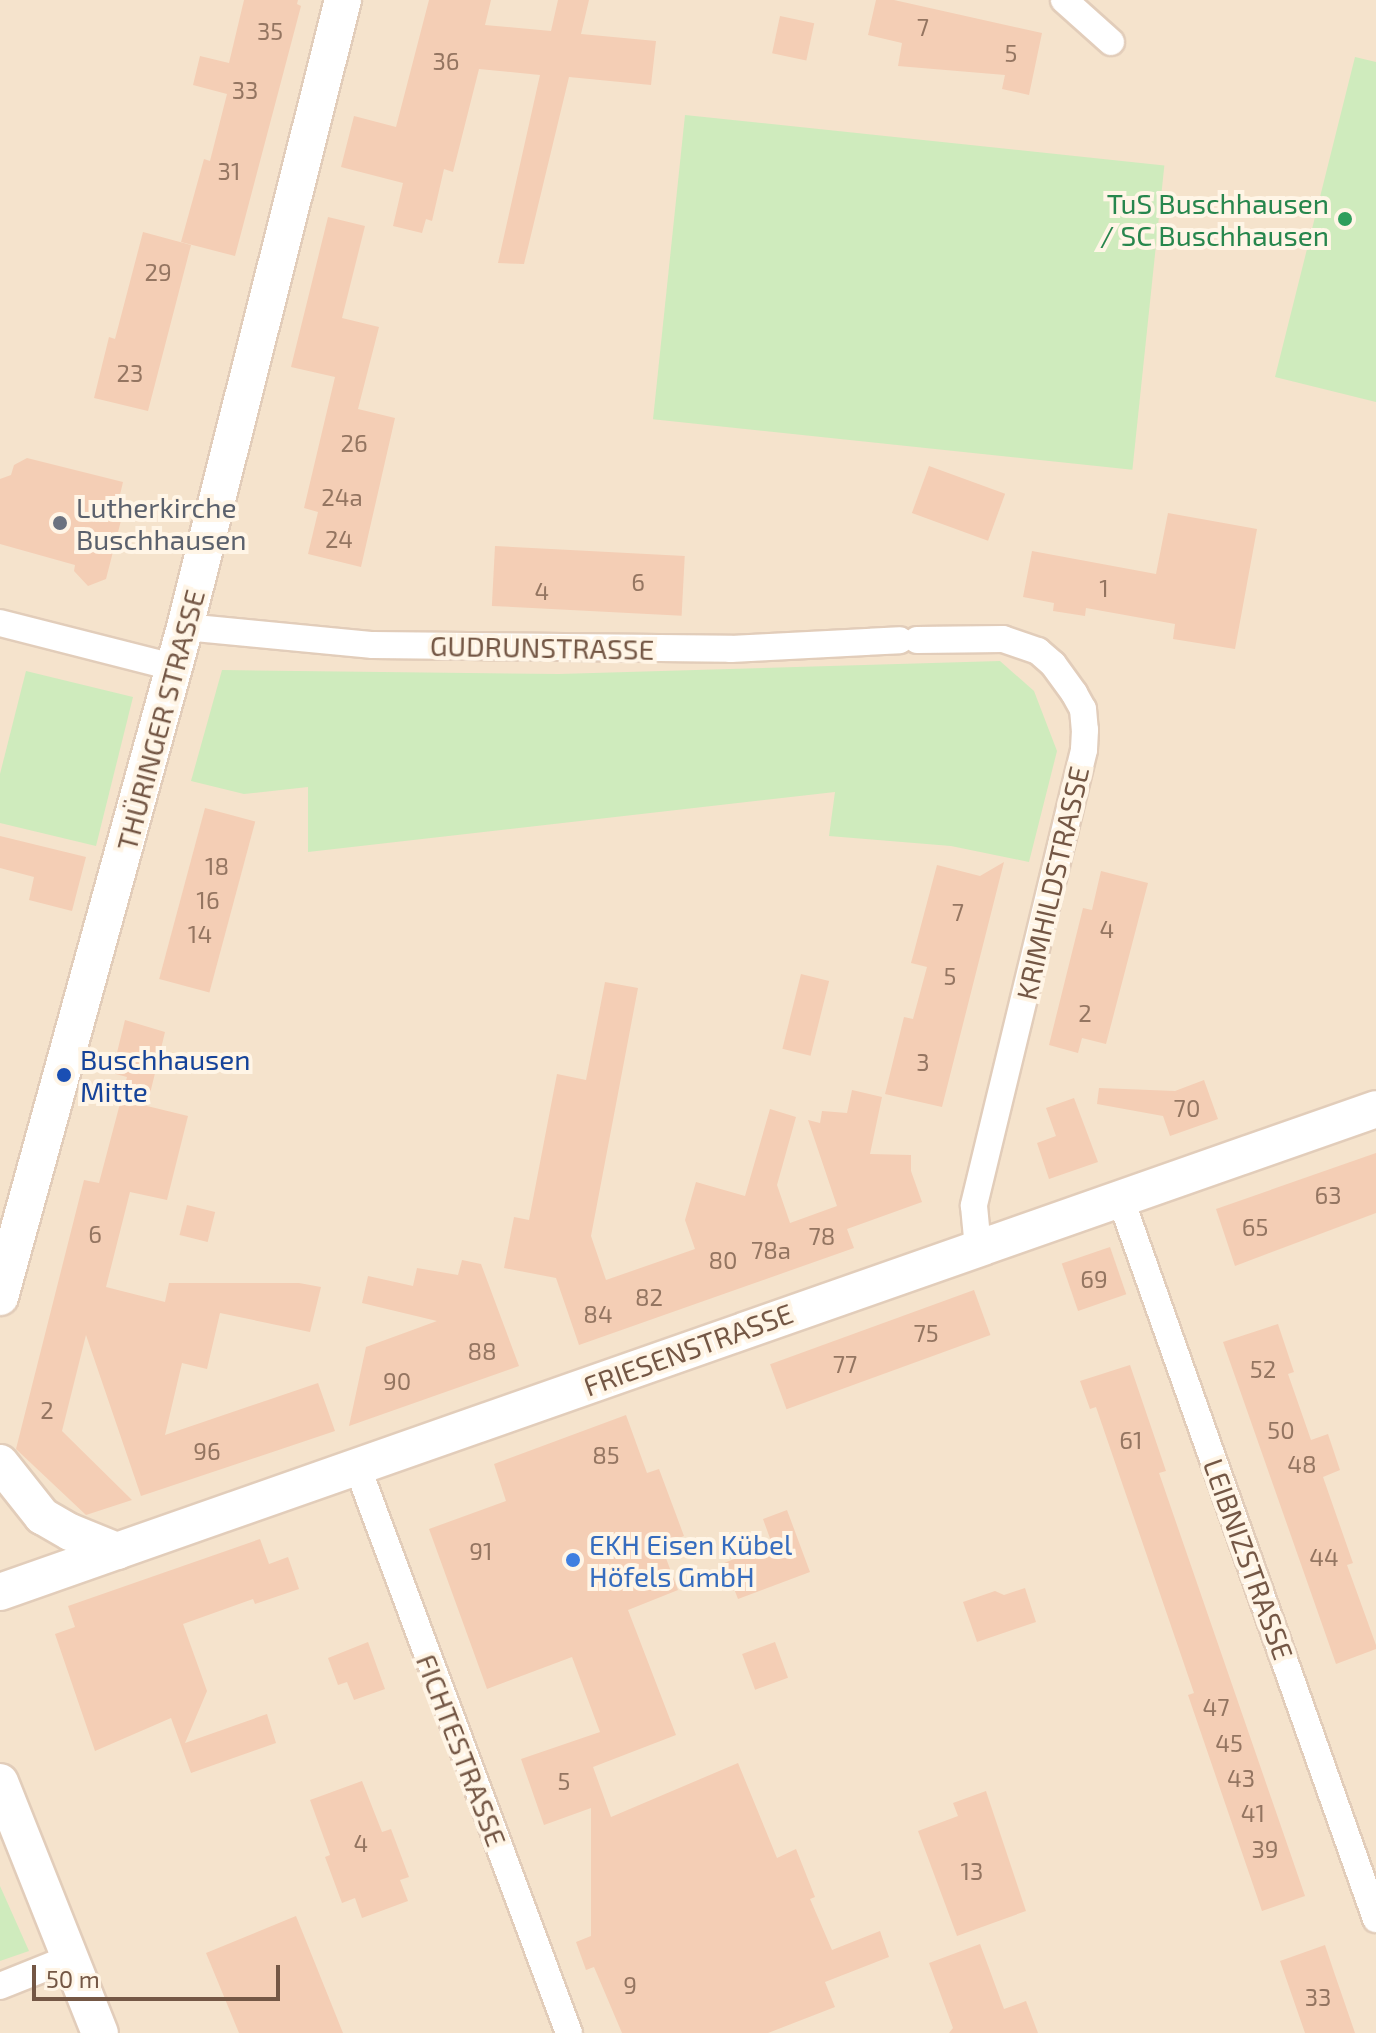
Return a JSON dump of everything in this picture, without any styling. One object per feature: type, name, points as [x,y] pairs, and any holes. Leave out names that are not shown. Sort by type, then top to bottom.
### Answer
[{"type":"street","name":"THÜRINGER STRASSE","points":[[0,1297],[12,1207],[71,1048],[185,627],[343,0]]},
{"type":"street","points":[[1064,0],[1111,42]]},
{"type":"street","points":[[0,623],[173,667]]},
{"type":"street","name":"GUDRUNSTRASSE","points":[[185,627],[373,645],[731,649],[909,640]]},
{"type":"street","name":"KRIMHILDSTRASSE","points":[[909,640],[1003,639],[1038,651],[1053,664],[1083,709],[1084,750],[974,1206],[978,1248]]},
{"type":"street","name":"FRIESENSTRASSE","points":[[0,1592],[1376,1109]]},
{"type":"street","name":"LEIBNIZSTRASSE","points":[[1121,1200],[1376,1919]]},
{"type":"street","points":[[0,1463],[42,1516],[70,1532],[117,1551]]},
{"type":"street","name":"FICHTESTRASSE","points":[[357,1466],[569,2033]]},
{"type":"street","points":[[0,1782],[100,2033]]},
{"type":"street","points":[[0,1986],[70,1958]]},
{"type":"shaded area","points":[[0,0],[1376,0],[1376,2033],[0,2033]]},
{"type":"green space","name":"TuS Buschhausen / SC Buschhausen","points":[[1355,57],[1376,62],[1376,402],[1275,377]]},
{"type":"green space","points":[[685,115],[1164,165],[1132,470],[653,419]]},
{"type":"green space","points":[[1000,661],[1034,691],[1057,751],[1029,862],[951,846],[829,836],[835,792],[308,852],[308,787],[244,794],[191,781],[222,670],[559,674]]},
{"type":"green space","points":[[26,671],[133,697],[96,846],[0,823],[0,774]]},
{"type":"green space","points":[[0,1886],[29,1951],[0,1961]]},
{"type":"building","points":[[244,0],[298,0],[297,4],[301,6],[235,256],[181,242],[204,159],[210,161],[227,94],[193,85],[200,56],[229,63]]},
{"type":"building","points":[[429,0],[491,0],[485,25],[551,31],[558,0],[589,0],[581,34],[656,41],[651,85],[569,77],[524,264],[498,263],[540,75],[479,69],[453,172],[444,169],[432,221],[426,219],[422,233],[393,226],[403,183],[341,167],[354,116],[396,127]]},
{"type":"building","points":[[876,0],[894,0],[1042,33],[1029,95],[1002,89],[1005,75],[898,66],[902,43],[868,35]]},
{"type":"building","points":[[780,16],[814,23],[806,60],[772,53]]},
{"type":"building","points":[[328,217],[365,226],[342,318],[379,327],[358,409],[395,418],[361,567],[308,554],[318,512],[304,508],[335,377],[291,367]]},
{"type":"building","points":[[143,232],[191,245],[148,411],[94,398],[109,337],[115,339]]},
{"type":"building","name":"Lutherkirche Buschhausen","points":[[27,458],[123,482],[119,499],[126,501],[106,579],[88,586],[74,571],[75,565],[0,544],[0,479],[11,475],[14,465]]},
{"type":"building","points":[[929,466],[1005,494],[988,541],[912,513]]},
{"type":"building","points":[[1168,513],[1257,529],[1235,649],[1173,639],[1175,624],[1086,608],[1085,616],[1053,611],[1054,603],[1023,597],[1032,551],[1156,574]]},
{"type":"building","points":[[495,546],[685,556],[682,616],[492,606]]},
{"type":"building","points":[[205,808],[255,821],[209,992],[159,979]]},
{"type":"building","points":[[0,836],[86,857],[72,911],[29,900],[34,877],[0,868]]},
{"type":"building","points":[[1004,862],[942,1107],[885,1094],[904,1017],[913,1019],[927,967],[911,963],[937,865],[980,876]]},
{"type":"building","points":[[1101,871],[1148,883],[1106,1044],[1082,1038],[1078,1053],[1049,1045],[1083,908],[1092,910]]},
{"type":"building","points":[[801,974],[829,981],[811,1056],[782,1049]]},
{"type":"building","points":[[605,982],[638,988],[591,1236],[606,1280],[695,1249],[685,1220],[696,1182],[745,1196],[770,1109],[796,1117],[777,1185],[790,1223],[837,1206],[808,1120],[820,1123],[822,1111],[847,1113],[852,1090],[882,1097],[870,1154],[911,1155],[911,1171],[922,1202],[847,1229],[854,1248],[579,1345],[556,1278],[504,1268],[514,1217],[529,1220],[557,1074],[586,1080]]},
{"type":"building","points":[[125,1020],[165,1032],[147,1106],[188,1116],[167,1200],[130,1192],[106,1287],[165,1302],[169,1283],[299,1283],[321,1287],[310,1332],[220,1313],[207,1369],[182,1363],[165,1435],[318,1383],[335,1431],[141,1496],[86,1335],[62,1431],[132,1500],[86,1515],[16,1449],[84,1180],[99,1183],[127,1077],[112,1073]]},
{"type":"building","points":[[1204,1080],[1218,1119],[1170,1136],[1163,1116],[1097,1104],[1099,1088],[1175,1091]]},
{"type":"building","points":[[1074,1098],[1098,1162],[1049,1179],[1037,1143],[1056,1136],[1046,1108]]},
{"type":"building","points":[[1376,1153],[1376,1213],[1235,1266],[1216,1209]]},
{"type":"building","points":[[187,1205],[215,1212],[208,1242],[180,1235]]},
{"type":"building","points":[[1110,1247],[1126,1294],[1078,1311],[1062,1264]]},
{"type":"building","points":[[462,1260],[481,1264],[519,1366],[349,1426],[366,1347],[437,1321],[362,1303],[368,1276],[413,1286],[417,1268],[458,1275]]},
{"type":"building","points":[[974,1290],[990,1335],[787,1409],[770,1364]]},
{"type":"building","points":[[1278,1324],[1294,1372],[1288,1374],[1311,1440],[1328,1434],[1340,1470],[1323,1477],[1353,1563],[1347,1565],[1376,1645],[1376,1649],[1336,1664],[1223,1342]]},
{"type":"building","points":[[1130,1365],[1166,1471],[1159,1473],[1305,1896],[1262,1911],[1188,1695],[1194,1693],[1096,1407],[1090,1409],[1080,1381]]},
{"type":"building","points":[[626,1415],[647,1473],[659,1469],[684,1536],[661,1545],[678,1590],[628,1610],[676,1735],[593,1767],[611,1817],[738,1763],[777,1858],[796,1849],[815,1897],[810,1899],[832,1950],[880,1931],[889,1957],[825,1982],[835,2007],[768,2033],[622,2033],[594,1967],[586,1970],[576,1942],[591,1936],[591,1808],[544,1825],[521,1759],[600,1732],[572,1657],[487,1689],[429,1529],[506,1501],[494,1464]]},
{"type":"building","points":[[787,1510],[810,1572],[738,1599],[724,1563],[772,1544],[763,1519]]},
{"type":"building","points":[[260,1539],[269,1564],[288,1557],[299,1589],[255,1604],[253,1599],[183,1624],[207,1691],[185,1743],[267,1714],[276,1743],[191,1773],[171,1718],[95,1751],[55,1634],[75,1627],[68,1606]]},
{"type":"building","points":[[1025,1588],[1036,1622],[977,1642],[963,1602],[995,1591],[1004,1595]]},
{"type":"building","points":[[368,1642],[385,1689],[354,1700],[347,1682],[338,1685],[328,1658]]},
{"type":"building","points":[[775,1642],[788,1678],[755,1690],[742,1654]]},
{"type":"building","points":[[362,1781],[382,1832],[391,1829],[409,1877],[400,1880],[408,1901],[362,1918],[355,1898],[342,1903],[325,1857],[330,1855],[310,1800]]},
{"type":"building","points":[[986,1791],[1026,1911],[957,1936],[918,1831],[958,1816],[953,1803]]},
{"type":"building","points":[[296,1916],[343,2033],[239,2033],[206,1953]]},
{"type":"building","points":[[980,1944],[1004,2009],[1026,2001],[1038,2033],[949,2033],[953,2028],[929,1963]]},
{"type":"building","points":[[1325,1945],[1355,2033],[1305,2033],[1280,1961]]},
{"type":"place","name":"TuS Buschhausen / SC Buschhausen","points":[[1345,219]]},
{"type":"place","name":"Lutherkirche Buschhausen","points":[[60,523]]},
{"type":"place","name":"Buschhausen Mitte","points":[[64,1075]]},
{"type":"place","name":"EKH Eisen Kübel Höfels GmbH","points":[[573,1560]]}]
